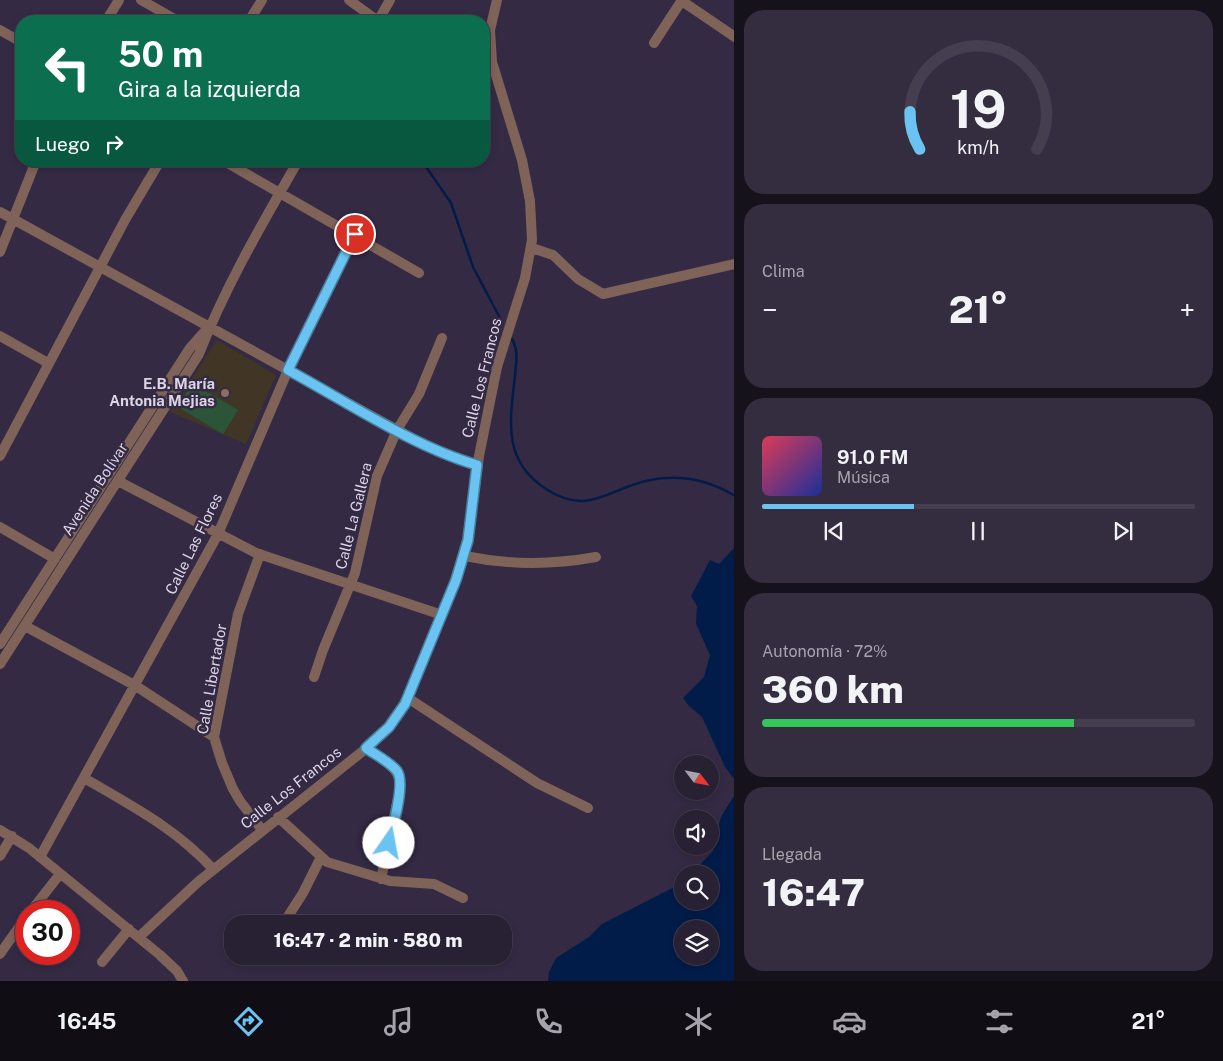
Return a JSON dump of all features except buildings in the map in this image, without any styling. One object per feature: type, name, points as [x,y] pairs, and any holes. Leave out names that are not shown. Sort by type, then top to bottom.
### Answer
[{"type":"street","points":[[110,15],[119,0]]},
{"type":"street","points":[[141,0],[167,15]]},
{"type":"street","points":[[253,15],[262,0]]},
{"type":"street","points":[[349,0],[370,15]]},
{"type":"street","points":[[381,15],[390,0]]},
{"type":"street","name":"Calle Los Francos","points":[[139,937],[213,869],[366,748],[389,727],[408,698],[465,556],[477,465],[501,350],[532,248],[532,224],[526,177],[517,140],[492,62],[490,30],[497,0]]},
{"type":"street","points":[[654,43],[682,0],[734,37]]},
{"type":"street","points":[[0,30],[15,39]]},
{"type":"street","points":[[0,252],[33,167]]},
{"type":"street","points":[[0,456],[100,266],[157,167]]},
{"type":"street","points":[[234,167],[355,234],[420,273]]},
{"type":"street","name":"Avenida Bolívar","points":[[0,664],[199,354],[210,327],[295,167]]},
{"type":"street","points":[[0,212],[397,430],[439,451],[477,465]]},
{"type":"street","name":"Calle Las Flores","points":[[40,857],[136,686],[218,534],[288,370],[355,234]]},
{"type":"street","points":[[532,248],[553,255],[578,279],[603,294],[734,264]]},
{"type":"street","name":"Avenida Bolívar","points":[[0,644],[190,348],[210,327]]},
{"type":"street","points":[[0,336],[48,363]]},
{"type":"street","name":"Calle La Gallera","points":[[314,677],[323,650],[351,585],[361,552],[377,476],[397,430],[419,394],[442,338]]},
{"type":"street","points":[[118,481],[260,554],[442,615]]},
{"type":"street","points":[[0,527],[55,559]]},
{"type":"street","name":"Calle Libertador","points":[[260,554],[238,614],[214,737],[222,763],[240,801],[262,830]]},
{"type":"street","points":[[465,556],[515,563],[558,562],[596,557]]},
{"type":"street","points":[[25,626],[136,686],[214,737]]},
{"type":"street","points":[[408,698],[537,783],[588,808]]},
{"type":"street","points":[[366,748],[394,768],[400,777],[400,789],[381,879]]},
{"type":"street","points":[[84,778],[173,832],[193,848],[213,869]]},
{"type":"street","points":[[278,817],[327,862],[381,879],[434,884],[462,898]]},
{"type":"street","points":[[0,830],[12,836],[40,857],[139,937],[170,963],[183,981]]},
{"type":"street","points":[[0,856],[12,836]]},
{"type":"street","points":[[288,915],[303,893],[321,857]]},
{"type":"street","points":[[40,900],[60,874]]},
{"type":"street","points":[[102,962],[129,929]]},
{"type":"street","points":[[0,954],[15,933]]},
{"type":"shaded area","name":"E.B. María Antonia Mejias","points":[[217,340],[276,375],[246,444],[170,412]]},
{"type":"green space","points":[[192,383],[238,410],[223,434],[178,407]]},
{"type":"water","points":[[734,548],[734,779],[725,767],[702,717],[683,698],[704,677],[710,655],[696,624],[697,606],[691,596],[710,560],[719,564]]},
{"type":"water","points":[[734,796],[734,981],[548,981],[549,972],[556,958],[589,937],[602,924],[674,887],[674,910],[719,910],[719,865],[700,865],[709,855],[719,855],[719,824]]},
{"type":"waterway","points":[[426,167],[451,203],[473,267],[501,320]]},
{"type":"waterway","points":[[512,339],[516,348],[511,424],[512,438],[522,466],[532,478],[546,489],[561,497],[575,501],[587,501],[650,480],[684,478],[705,482],[734,495]]},
{"type":"place","name":"E.B. María Antonia Mejias","points":[[225,393]]},
{"type":"route","points":[[355,234],[288,370],[408,436],[439,451],[477,465],[468,540],[465,556],[456,580],[405,704],[389,727],[366,748],[394,768],[400,777],[400,789],[389,843]]}]
